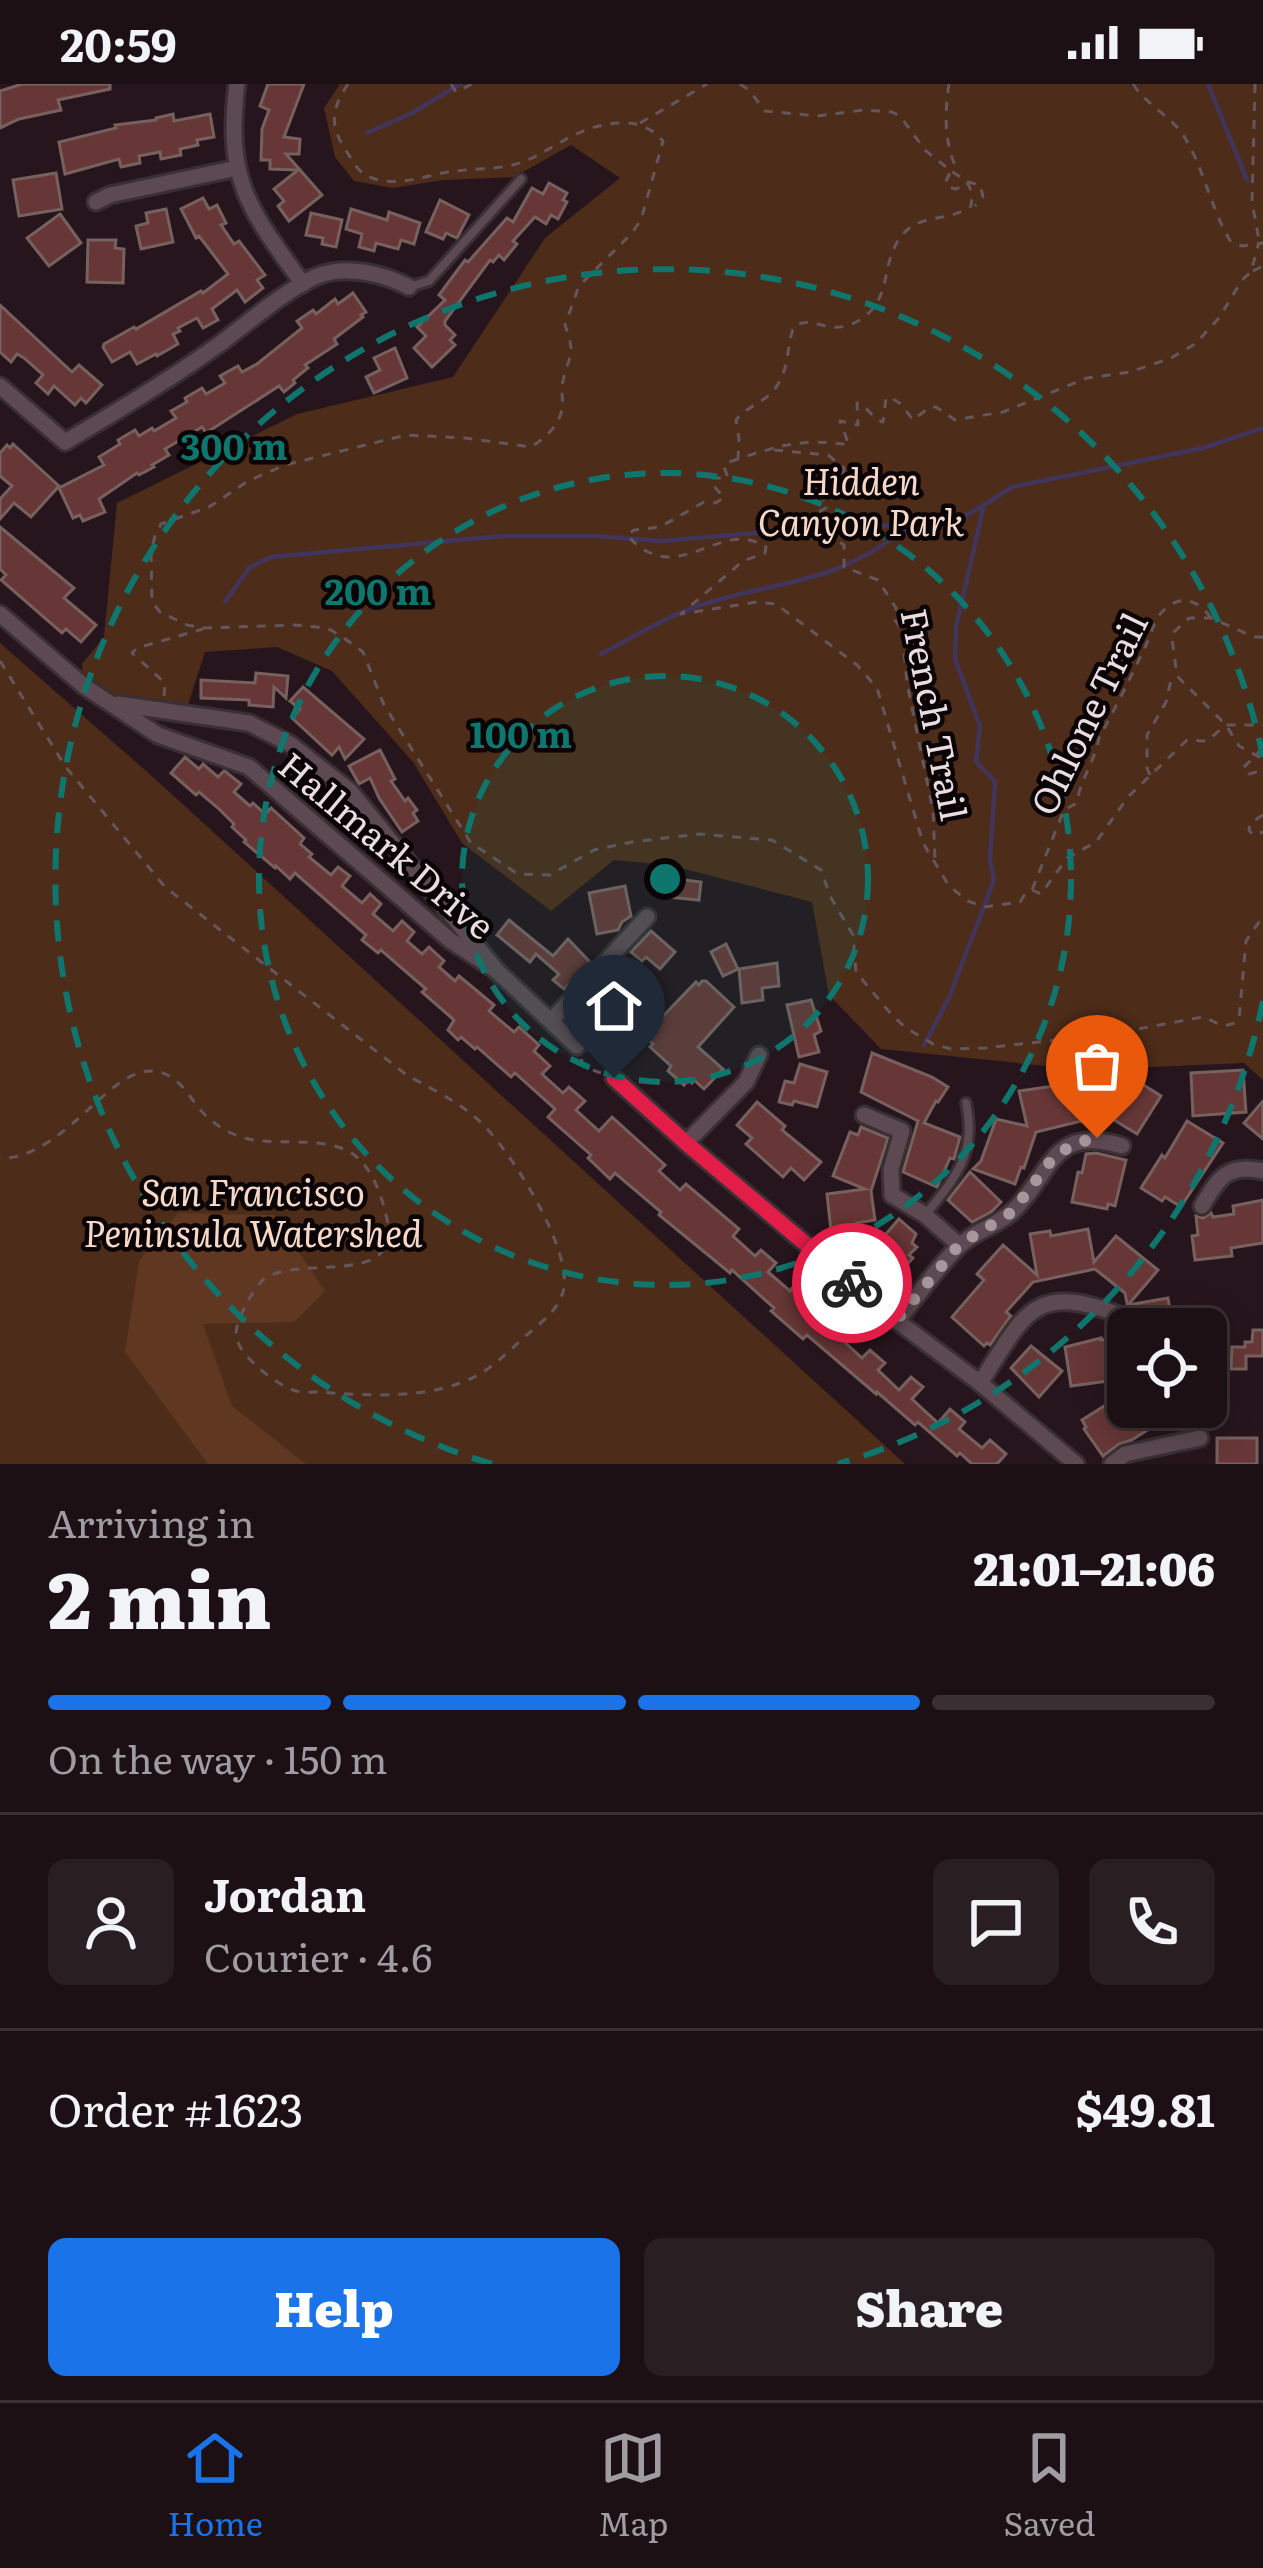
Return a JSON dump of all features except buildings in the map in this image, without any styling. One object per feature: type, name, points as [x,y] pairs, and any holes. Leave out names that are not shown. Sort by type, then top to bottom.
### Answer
[{"type":"street","points":[[236,84],[234,134],[242,190],[259,224],[303,284]]},
{"type":"street","points":[[96,202],[237,168]]},
{"type":"street","points":[[0,386],[65,442],[322,274],[388,276],[409,287]]},
{"type":"street","name":"Hallmark Drive","points":[[0,614],[83,686],[158,735],[249,767],[451,941],[497,971]]},
{"type":"street","name":"Hallmark Drive","points":[[110,703],[249,723],[290,744],[350,790],[497,971],[577,1046]]},
{"type":"street","points":[[551,1022],[647,917]]},
{"type":"street","points":[[686,1143],[746,1082],[759,1055]]},
{"type":"street","points":[[614,1078],[896,1321],[980,1383],[1076,1464]]},
{"type":"street","points":[[864,1115],[902,1131],[891,1169],[892,1195],[925,1215],[959,1245]]},
{"type":"street","points":[[896,1321],[959,1245],[1012,1212],[1050,1162],[1072,1144],[1097,1138],[1122,1147]]},
{"type":"street","points":[[1202,1206],[1223,1176],[1234,1169],[1243,1166],[1263,1171]]},
{"type":"street","points":[[980,1383],[1017,1327],[1040,1306],[1064,1300],[1107,1311]]},
{"type":"street","points":[[1112,1464],[1125,1454],[1200,1438]]},
{"type":"lane","points":[[409,287],[429,281],[520,178]]},
{"type":"lane","points":[[925,1215],[963,1163],[970,1137],[966,1103]]},
{"type":"path","points":[[205,628],[170,618],[152,602],[151,551],[161,524],[209,507],[285,465],[332,453],[406,436],[531,447],[554,429],[572,358],[565,325],[574,299],[579,286],[640,220],[663,141],[652,129],[638,124],[610,124],[581,130],[511,166],[411,180],[368,178],[339,140],[334,123],[335,107],[348,84]]},
{"type":"path","points":[[452,84],[456,92],[472,84]]},
{"type":"path","points":[[638,124],[707,84]]},
{"type":"path","points":[[740,84],[765,111],[817,116],[892,112],[925,150],[984,190],[980,202],[964,212],[924,220],[906,230],[891,250],[880,301],[860,321],[827,329],[808,321],[794,326],[791,351],[776,388],[736,420],[738,459],[791,443],[823,440],[849,446],[840,421],[858,425],[857,403],[884,422],[886,398],[890,397],[913,420],[930,406],[955,420],[967,420],[1003,412],[1087,378],[1130,372],[1171,358],[1195,344],[1220,318],[1242,280],[1263,266]]},
{"type":"path","points":[[949,84],[946,122],[954,163],[946,182],[951,189],[968,182]]},
{"type":"path","points":[[1133,84],[1185,136],[1231,242],[1242,247],[1261,242]]},
{"type":"path","points":[[1251,272],[1261,242],[1252,202],[1255,84]]},
{"type":"path","points":[[1252,166],[1263,170]]},
{"type":"path","points":[[968,182],[973,190],[971,206]]},
{"type":"path","name":"French Trail","points":[[767,450],[828,455],[844,468],[842,487],[821,501],[826,508],[796,524],[796,533],[844,545],[844,567],[878,580],[896,608],[933,811],[935,862]]},
{"type":"path","name":"Ohlone Trail","points":[[738,459],[726,463],[728,478],[712,478],[724,497],[715,503],[704,502],[660,526],[627,535],[644,551],[671,559],[740,539],[757,541],[766,548],[765,553],[743,561],[681,614],[757,602],[776,604],[857,665],[877,688],[923,843],[950,886],[984,907],[1020,902],[1032,890],[1064,810],[1077,803],[1078,788],[1099,737],[1163,610],[1185,599],[1204,608],[1211,618]]},
{"type":"path","points":[[1263,637],[1211,618],[1189,618],[1174,632],[1177,676],[1226,725],[1239,746],[1263,758]]},
{"type":"path","points":[[162,710],[165,683],[132,653],[137,648],[205,628],[295,625],[331,630],[363,652],[384,705],[471,843],[518,874],[550,874],[594,850],[632,842],[699,835],[772,840],[821,870],[853,935],[856,972],[875,997],[906,1028],[951,1048],[1116,1033],[1203,1016],[1224,1026],[1235,1023],[1246,941],[1263,916]]},
{"type":"path","points":[[0,661],[65,766],[165,886],[408,1076],[478,1119],[503,1146],[552,1231],[564,1264],[564,1288],[554,1312],[479,1374],[412,1394],[294,1390],[240,1350],[239,1319],[264,1279],[284,1271],[374,1261],[386,1248],[389,1227],[382,1199],[358,1156],[328,1144],[252,1140],[227,1132],[207,1117],[176,1079],[152,1071],[132,1076],[111,1090],[33,1153],[0,1159]]},
{"type":"path","points":[[1151,776],[1147,736],[1177,676]]},
{"type":"path","name":"Ohlone Trail","points":[[1032,890],[1041,894],[1067,858],[1096,842],[1128,797],[1187,740],[1207,741],[1226,725],[1263,725]]},
{"type":"path","points":[[1263,748],[1244,765],[1244,771],[1263,770]]},
{"type":"path","points":[[1263,815],[1250,823],[1249,830],[1253,835],[1263,832]]},
{"type":"path","points":[[577,1046],[584,1066],[614,1078]]},
{"type":"green space","name":"Hidden Canyon Park","points":[[340,84],[1263,84],[1263,1080],[1244,1063],[1085,1070],[881,1049],[829,995],[812,902],[669,865],[614,860],[551,911],[462,843],[413,762],[332,671],[277,647],[205,652],[185,714],[110,703],[84,686],[82,664],[104,637],[117,503],[297,414],[453,377],[545,238],[620,178],[571,145],[514,177],[393,188],[354,181],[335,157],[324,108]]},
{"type":"green space","name":"San Francisco Peninsula Watershed","points":[[0,643],[153,777],[905,1464],[0,1464]]},
{"type":"shaded area","points":[[178,1213],[274,1215],[325,1291],[294,1322],[203,1324],[232,1406],[306,1464],[208,1464],[125,1352],[139,1261]]},
{"type":"waterway","points":[[367,133],[460,84]]},
{"type":"waterway","points":[[1208,84],[1247,180]]},
{"type":"waterway","points":[[924,1045],[949,998],[994,880],[990,860],[995,782],[976,761],[980,726],[955,659],[956,627],[984,505],[1012,487],[1203,448],[1263,428]]},
{"type":"waterway","points":[[225,602],[249,568],[271,557],[503,536],[661,541],[824,527],[913,525],[960,519],[984,505]]},
{"type":"waterway","points":[[601,654],[697,607],[839,568],[910,527]]},
{"type":"way so far","points":[[852,1283],[896,1321],[959,1245],[1012,1212],[1050,1162],[1072,1144],[1097,1138]]},
{"type":"route","points":[[614,1078],[852,1283]]}]
